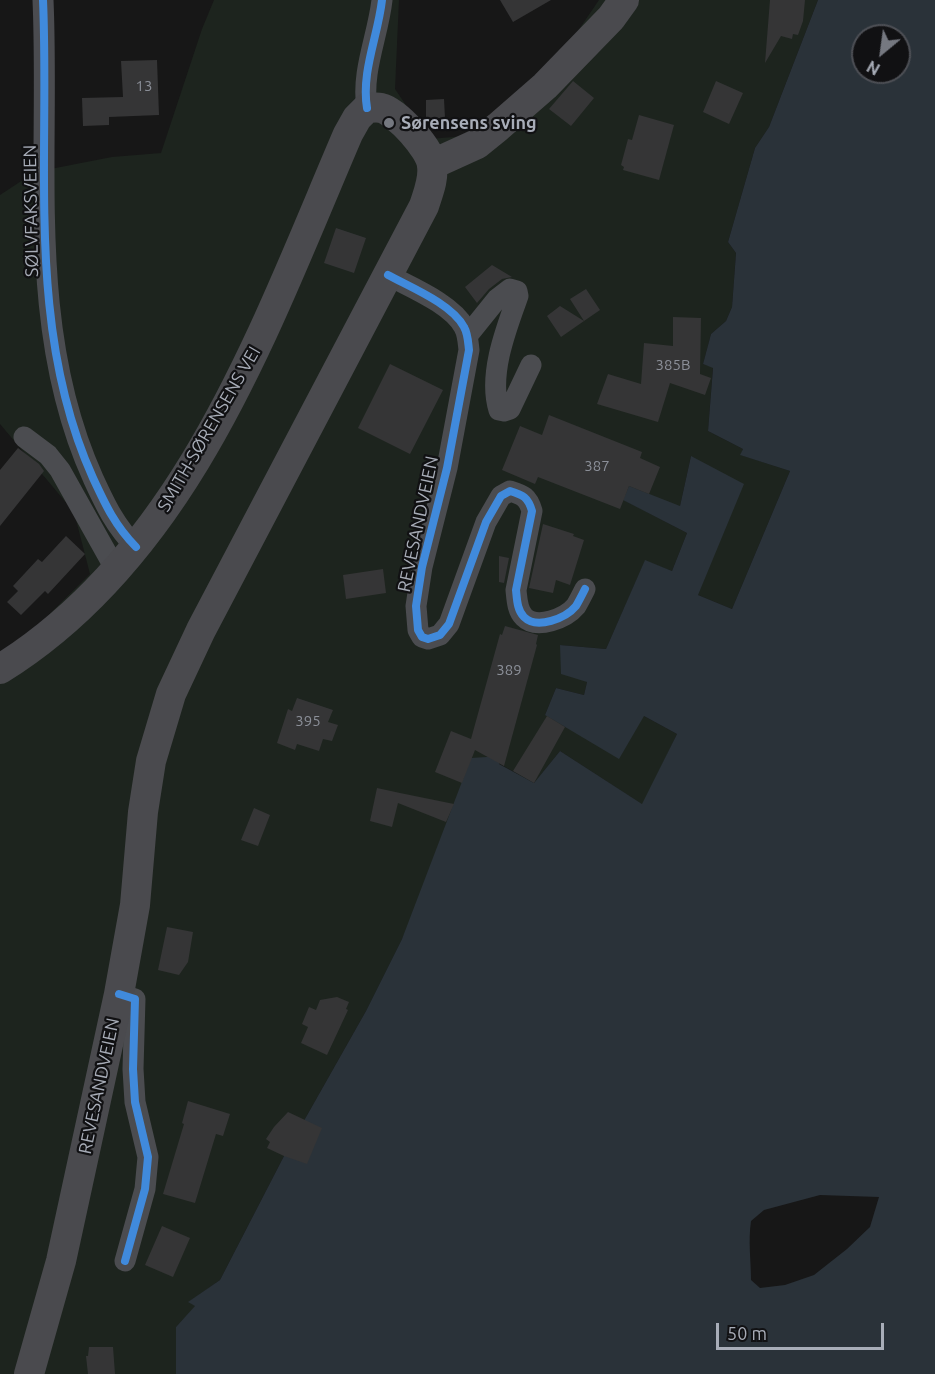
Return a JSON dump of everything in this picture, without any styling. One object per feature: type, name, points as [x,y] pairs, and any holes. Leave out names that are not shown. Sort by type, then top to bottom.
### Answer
[{"type":"main road","points":[[367,108],[380,108],[389,112],[413,133],[433,164],[477,144],[498,128],[545,86],[611,18],[624,0]]},
{"type":"main road","name":"SMITH-SØRENSENS VEI","points":[[0,669],[37,645],[69,618],[116,570],[167,506],[235,391],[262,335],[348,134],[357,118],[367,108]]},
{"type":"main road","name":"REVESANDVEIEN","points":[[29,1374],[61,1261],[119,994],[135,905],[143,812],[151,761],[171,694],[201,630],[424,206],[432,184],[433,164]]},
{"type":"street","name":"SØLVFAKSVEIEN","points":[[43,0],[46,265],[52,336],[69,409],[83,454],[111,517],[136,547]]},
{"type":"street","points":[[367,108],[364,93],[382,0]]},
{"type":"street","points":[[388,275],[449,309],[463,325],[468,335],[497,298],[510,289],[517,291],[518,296],[505,331],[495,381],[499,410],[510,409],[531,365]]},
{"type":"street","name":"REVESANDVEIEN","points":[[468,335],[469,350],[447,468],[416,606],[418,630],[422,637],[428,639],[440,635],[449,624],[486,522],[501,496],[510,491],[525,496],[532,511],[516,590],[517,603],[524,617],[534,622],[545,622],[562,616],[575,607],[585,589]]},
{"type":"street","points":[[24,437],[48,455],[60,470],[116,570]]},
{"type":"street","points":[[119,994],[135,999],[133,1069],[135,1102],[148,1157],[145,1189],[125,1261]]},
{"type":"shaded area","points":[[214,0],[399,0],[395,89],[429,139],[477,135],[571,41],[599,0],[818,0],[769,127],[755,148],[728,242],[736,253],[732,307],[726,321],[711,334],[703,364],[713,367],[708,431],[743,449],[741,455],[790,471],[732,609],[698,595],[691,456],[680,506],[624,500],[687,533],[672,571],[645,561],[606,649],[560,645],[587,682],[584,695],[556,688],[545,715],[644,716],[677,734],[643,805],[560,751],[534,783],[498,763],[402,939],[366,1011],[284,1156],[220,1280],[189,1302],[196,1306],[176,1327],[176,1374],[0,1374],[0,663],[90,574],[74,512],[0,424],[0,195],[35,172],[112,157],[161,153],[202,29]]},
{"type":"shaded area","points":[[818,0],[935,0],[935,1374],[176,1374],[176,1327],[195,1306],[188,1302],[220,1280],[284,1156],[366,1011],[402,939],[471,758],[502,756],[499,764],[534,783],[560,751],[642,804],[677,734],[644,716],[619,759],[545,715],[556,688],[584,695],[587,682],[561,674],[560,645],[606,649],[645,560],[672,571],[687,533],[623,500],[629,486],[680,506],[691,456],[744,484],[698,595],[732,609],[790,471],[740,455],[743,449],[708,431],[713,368],[703,364],[711,334],[726,321],[732,307],[736,253],[728,242],[755,148],[769,127]],"holes":[[[820,1195],[879,1197],[870,1227],[814,1275],[785,1285],[760,1288],[751,1280],[751,1221],[764,1210]]]},
{"type":"building","points":[[500,0],[551,0],[513,22]]},
{"type":"building","points":[[770,0],[805,0],[803,21],[798,35],[793,34],[792,39],[781,36],[765,63]]},
{"type":"building","points":[[157,60],[159,115],[109,117],[109,125],[83,126],[82,98],[123,97],[121,61]]},
{"type":"building","points":[[573,81],[594,98],[571,126],[549,109]]},
{"type":"building","points":[[716,81],[743,93],[729,124],[703,112]]},
{"type":"building","points":[[444,99],[445,118],[426,119],[426,100]]},
{"type":"building","points":[[639,115],[674,125],[659,180],[623,170],[624,167],[621,165],[628,139],[632,140]]},
{"type":"building","points":[[336,228],[366,238],[354,273],[324,263]]},
{"type":"building","points":[[492,265],[512,277],[502,279],[477,303],[465,287]]},
{"type":"building","points":[[586,289],[600,310],[584,321],[570,299]]},
{"type":"building","points":[[560,306],[584,321],[561,337],[547,316]]},
{"type":"building","points":[[673,317],[701,318],[700,374],[711,378],[705,395],[670,383],[658,422],[597,404],[608,374],[641,384],[644,343],[673,346]]},
{"type":"building","points":[[390,364],[443,390],[410,454],[358,428]]},
{"type":"building","points":[[549,415],[642,452],[640,458],[660,467],[649,494],[629,486],[620,509],[538,477],[535,484],[502,470],[520,426],[542,435]]},
{"type":"building","points":[[18,448],[39,464],[44,471],[0,526],[0,470]]},
{"type":"building","points":[[543,524],[574,534],[573,536],[584,540],[570,585],[556,580],[553,593],[529,588]]},
{"type":"building","points":[[66,536],[85,554],[48,594],[45,591],[21,615],[7,602],[18,591],[13,586],[38,559],[42,562]]},
{"type":"building","points":[[499,556],[509,558],[504,583],[499,582]]},
{"type":"building","points":[[383,569],[386,593],[346,599],[343,575]]},
{"type":"building","points":[[505,626],[538,635],[504,766],[475,750],[462,783],[435,772],[451,731],[471,739],[500,634],[502,635]]},
{"type":"building","points":[[297,698],[333,710],[328,722],[338,725],[332,741],[323,739],[319,751],[297,744],[295,750],[277,743],[288,709],[292,711]]},
{"type":"building","points":[[547,716],[565,727],[534,783],[513,771]]},
{"type":"building","points":[[377,788],[454,804],[446,822],[398,803],[392,827],[370,821]]},
{"type":"building","points":[[254,808],[270,815],[258,846],[241,840]]},
{"type":"building","points":[[167,927],[193,932],[188,962],[179,975],[158,970]]},
{"type":"building","points":[[337,997],[349,1002],[346,1009],[348,1010],[327,1055],[301,1043],[308,1027],[302,1024],[309,1007],[316,1010],[320,1000]]},
{"type":"building","points":[[188,1101],[230,1114],[223,1136],[216,1134],[195,1203],[163,1194],[184,1124],[182,1123]]},
{"type":"building","points":[[288,1112],[322,1128],[307,1164],[267,1148],[270,1142],[266,1139]]},
{"type":"building","points":[[162,1226],[190,1238],[173,1277],[145,1265]]},
{"type":"building","points":[[89,1347],[113,1347],[115,1374],[88,1374],[86,1356],[88,1356]]},
{"type":"cycle path","points":[[43,0],[45,242],[49,303],[57,362],[72,421],[93,478],[116,523],[136,547]]},
{"type":"cycle path","points":[[367,108],[366,81],[382,0]]},
{"type":"cycle path","points":[[388,275],[430,297],[450,311],[458,319],[468,338],[469,350],[447,468],[422,567],[416,606],[418,630],[422,637],[428,639],[440,635],[449,624],[486,522],[501,496],[510,491],[524,497],[532,511],[516,590],[520,611],[524,617],[536,622],[559,618],[576,606],[585,589]]},
{"type":"cycle path","points":[[119,994],[135,999],[133,1069],[135,1102],[148,1157],[145,1189],[125,1261]]},
{"type":"place","name":"Sørensens sving","points":[[389,123]]}]
